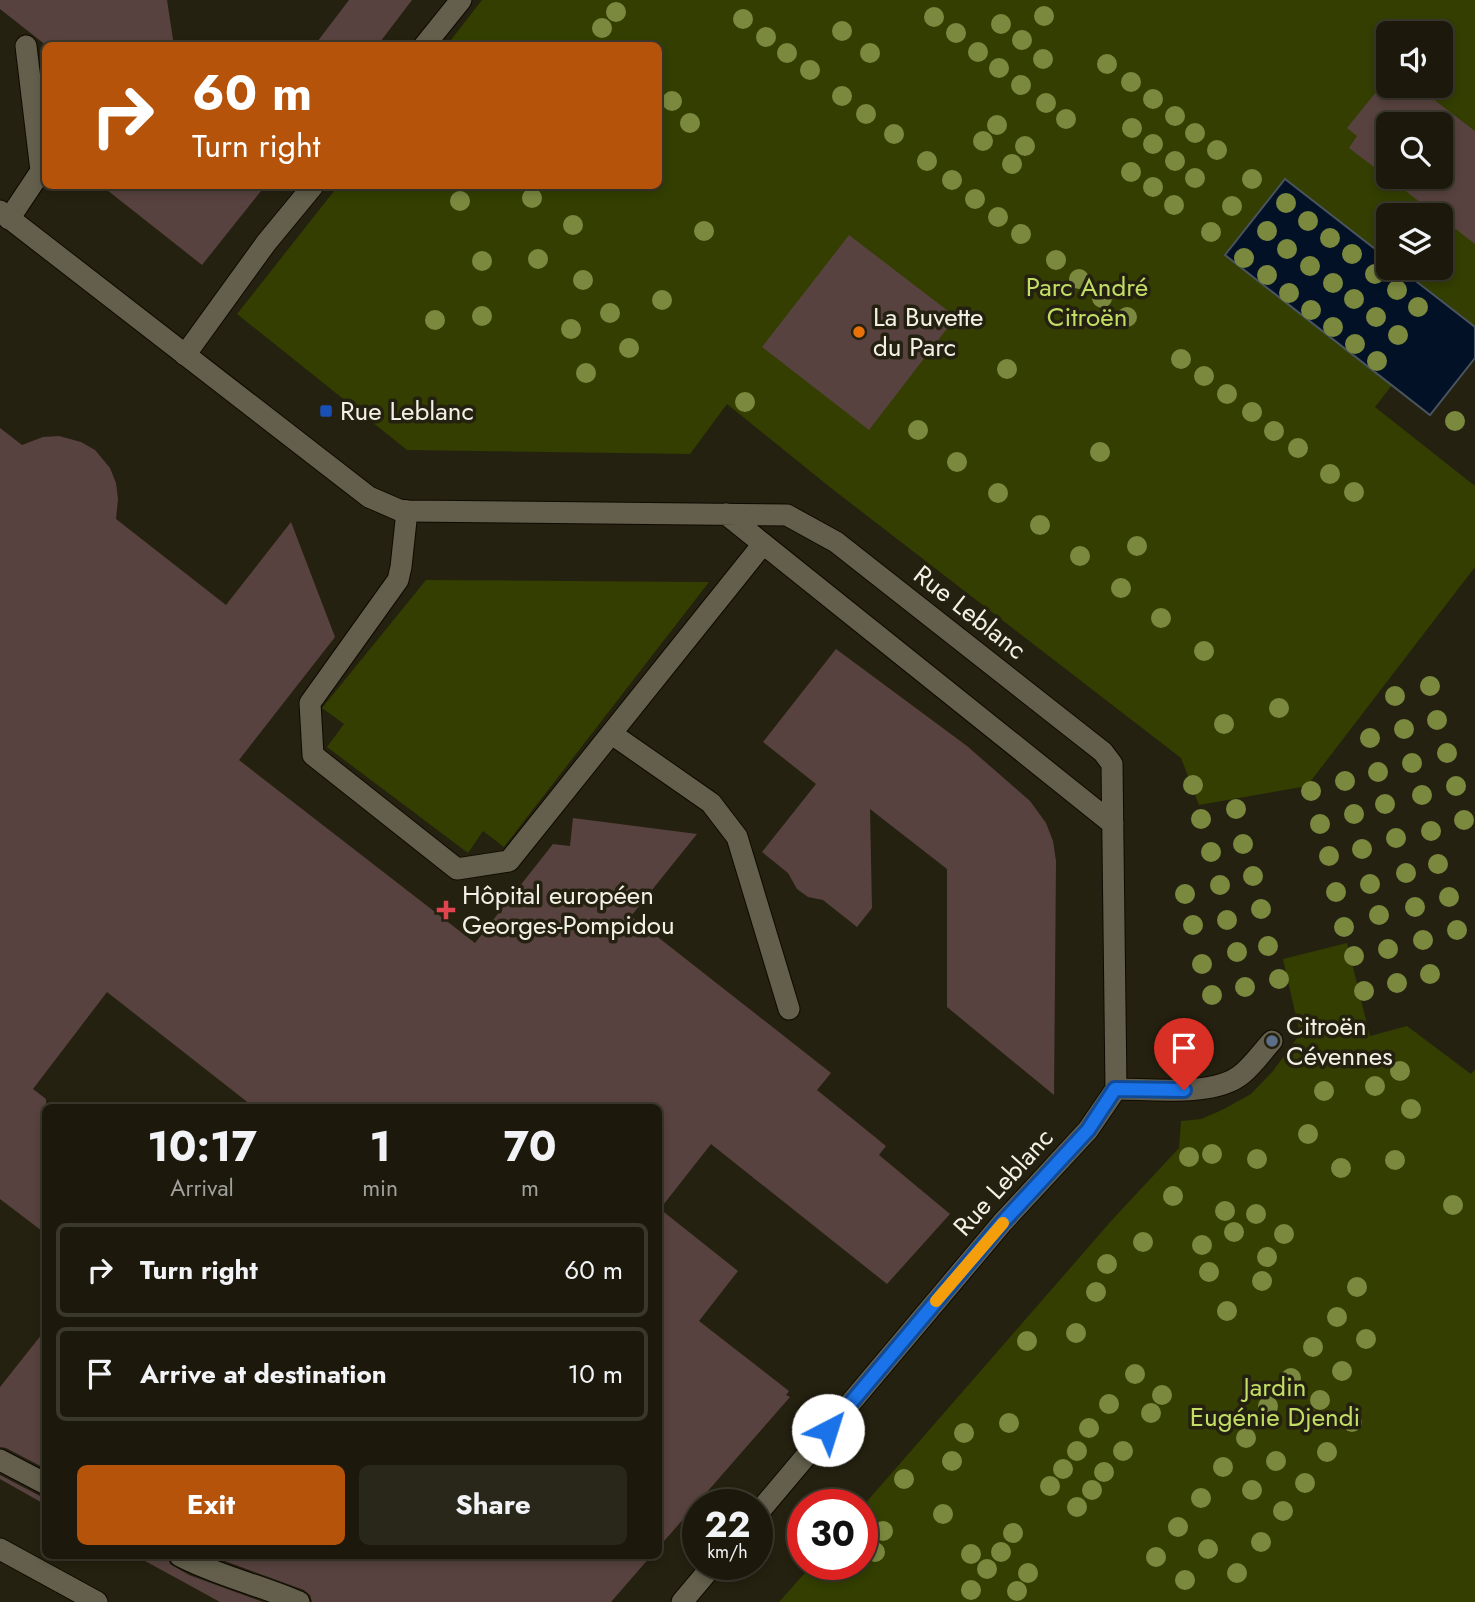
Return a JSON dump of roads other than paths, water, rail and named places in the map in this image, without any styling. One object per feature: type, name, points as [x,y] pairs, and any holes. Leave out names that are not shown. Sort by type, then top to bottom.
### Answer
[{"type":"street","points":[[427,42],[461,0]]},
{"type":"street","points":[[5,215],[41,171],[26,46]]},
{"type":"street","points":[[185,355],[267,243],[311,189]]},
{"type":"street","name":"Rue Leblanc","points":[[5,215],[369,498],[407,511],[787,515],[836,542],[1103,752],[1112,764],[1115,1089],[1088,1130],[1002,1223],[773,1495]]},
{"type":"street","points":[[407,511],[398,580],[310,703],[313,755],[457,869],[509,861],[763,544]]},
{"type":"street","points":[[726,514],[1113,824]]},
{"type":"street","points":[[612,734],[711,803],[737,837],[789,1009]]},
{"type":"street","points":[[1115,1089],[1200,1090],[1223,1085],[1241,1075],[1272,1041]]},
{"type":"street","points":[[0,1460],[42,1482]]},
{"type":"street","points":[[0,1549],[97,1602]]},
{"type":"street","points":[[186,1559],[299,1602]]},
{"type":"street","points":[[682,1602],[701,1580]]},
{"type":"water","points":[[1285,179],[1376,250],[1376,280],[1414,280],[1475,327],[1475,358],[1430,415],[1225,255]]},
{"type":"place","name":"La Buvette du Parc","points":[[859,332]]},
{"type":"place","name":"Rue Leblanc","points":[[326,411]]},
{"type":"place","name":"Hôpital européen Georges-Pompidou","points":[[446,910]]},
{"type":"place","name":"Citroën Cévennes","points":[[1272,1041]]},
{"type":"park label","name":"Parc André Citroën","points":[[1087,302]]},
{"type":"park label","name":"Jardin Eugénie Djendi","points":[[1275,1402]]}]
